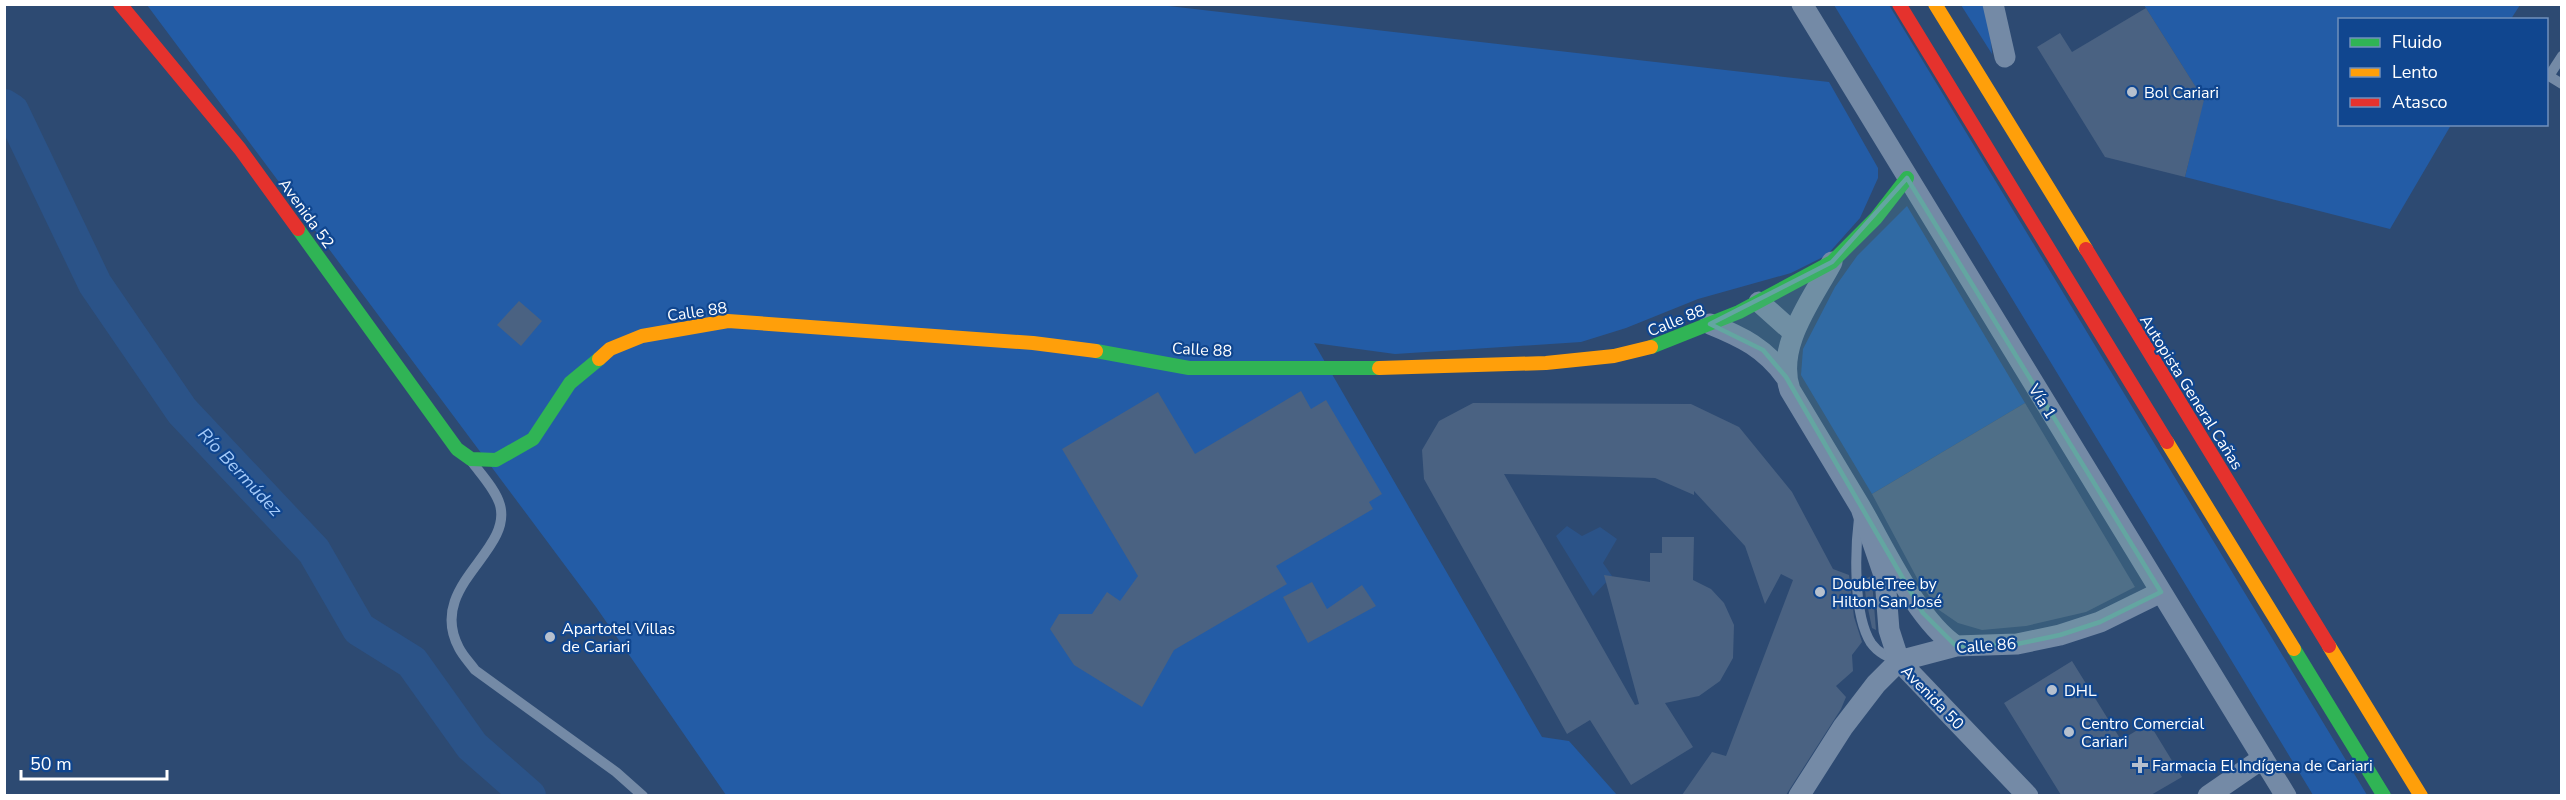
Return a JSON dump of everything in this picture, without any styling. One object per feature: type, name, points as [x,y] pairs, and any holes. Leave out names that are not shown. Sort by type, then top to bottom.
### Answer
[{"type":"main road","name":"Avenida 52","points":[[120,4],[240,148],[457,449],[471,459]]},
{"type":"main road","points":[[1899,4],[2384,795]]},
{"type":"main road","name":"Autopista General Cañas","points":[[1935,4],[2421,795]]},
{"type":"main road","name":"Calle 88","points":[[471,459],[496,460],[533,439],[570,383],[610,349],[642,336],[728,321],[1034,343],[1099,351],[1189,368],[1409,368],[1546,363],[1614,356],[1644,350],[1710,324],[1759,302],[1832,262],[1876,218],[1907,178]]},
{"type":"main road","points":[[2317,627],[2431,795]]},
{"type":"street","name":"Vía 1","points":[[1802,4],[2286,795]]},
{"type":"street","points":[[1993,4],[2005,57]]},
{"type":"street","points":[[1786,377],[1786,357],[1794,333],[1832,262]]},
{"type":"street","points":[[1759,302],[1794,333]]},
{"type":"street","name":"Avenida 50","points":[[1710,324],[1744,338],[1763,350],[1786,377],[1790,390],[1923,613],[1937,632],[1956,646]]},
{"type":"street","name":"Avenida 50","points":[[1861,508],[1885,578],[1889,630],[1899,662],[2028,795]]},
{"type":"street","name":"Calle 86","points":[[1799,795],[1843,727],[1876,684],[1899,662],[1956,646],[2017,644],[2060,635],[2100,622],[2161,592]]},
{"type":"street","points":[[2208,795],[2264,758]]},
{"type":"lane","points":[[2562,56],[2549,76],[2562,84]]},
{"type":"lane","points":[[471,459],[500,504],[502,520],[499,532],[467,576],[458,593],[453,608],[454,632],[459,647],[475,670],[616,772],[643,795]]},
{"type":"lane","points":[[1861,508],[1855,568],[1865,626],[1871,643],[1883,655],[1899,662]]},
{"type":"highlighted area","points":[[1907,178],[2161,592],[2100,622],[2060,635],[2017,644],[1956,646],[1923,613],[1786,377],[1763,350],[1710,324],[1832,262]]},
{"type":"shaded area","points":[[147,5],[1160,5],[1829,82],[1878,168],[1878,178],[1860,218],[1827,255],[1791,273],[1698,299],[1626,328],[1581,342],[1395,354],[1314,343],[1542,737],[1569,741],[1617,795],[726,795],[596,607]]},
{"type":"shaded area","points":[[1834,5],[1889,5],[2367,795],[2313,795]]},
{"type":"shaded area","points":[[1961,5],[1988,5],[1992,54]]},
{"type":"shaded area","points":[[2144,5],[2520,5],[2512,18],[2338,18],[2338,126],[2450,126],[2390,229],[2185,177],[2205,92],[2200,94]]},
{"type":"shaded area","points":[[1907,206],[2025,403],[1872,494],[1801,375],[1803,349],[1835,287],[1857,256]]},
{"type":"shaded area","points":[[1567,526],[1582,536],[1600,527],[1617,539],[1603,563],[1612,576],[1593,596],[1556,536]]},
{"type":"building","name":"Bol Cariari","points":[[2146,8],[2204,100],[2185,177],[2105,157],[2037,47],[2060,33],[2072,52]]},
{"type":"building","points":[[519,301],[542,321],[521,346],[497,325]]},
{"type":"building","points":[[1301,391],[1311,409],[1326,400],[1382,494],[1369,502],[1373,509],[1276,566],[1287,584],[1174,650],[1142,707],[1074,665],[1050,629],[1059,614],[1092,614],[1107,592],[1120,601],[1138,576],[1062,449],[1158,392],[1195,454]]},
{"type":"building","name":"DoubleTree by Hilton San José","points":[[1473,403],[1691,404],[1739,427],[1792,492],[1833,569],[1849,575],[1854,617],[1862,642],[1852,655],[1853,671],[1836,686],[1846,697],[1841,709],[1786,795],[1682,795],[1712,752],[1726,756],[1793,580],[1781,574],[1765,604],[1745,546],[1694,491],[1694,495],[1655,478],[1504,474],[1635,705],[1639,704],[1604,575],[1650,582],[1650,553],[1662,553],[1662,537],[1694,537],[1693,580],[1711,589],[1724,603],[1734,625],[1733,658],[1720,681],[1699,696],[1665,703],[1693,747],[1631,785],[1590,720],[1567,734],[1424,479],[1422,450],[1439,421]]},
{"type":"building","points":[[2025,403],[2135,587],[2086,612],[2026,626],[1982,630],[1958,623],[1939,610],[1919,582],[1872,494]]},
{"type":"building","points":[[1871,576],[1876,630],[1872,628],[1864,580]]},
{"type":"building","points":[[1312,582],[1327,609],[1362,585],[1376,606],[1308,643],[1283,597]]},
{"type":"building","name":"Centro Comercial Cariari","points":[[2072,661],[2121,740],[2149,723],[2182,777],[2151,795],[2061,795],[2004,703]]},
{"type":"waterway","name":"Río Bermúdez","points":[[4,106],[12,111],[95,284],[182,411],[314,551],[359,629],[412,662],[472,746],[529,796]]},
{"type":"traffic: fast","points":[[1651,347],[1739,312],[1832,262],[1876,218],[1907,178]]},
{"type":"traffic: fast","points":[[298,229],[457,449],[471,459],[496,460],[533,439],[570,383],[599,359]]},
{"type":"traffic: fast","points":[[1096,351],[1189,368],[1379,368]]},
{"type":"traffic: fast","points":[[2294,649],[2384,796]]},
{"type":"traffic: slow","points":[[1935,4],[2086,249]]},
{"type":"traffic: slow","points":[[599,359],[610,349],[642,336],[728,321],[1033,343],[1096,351]]},
{"type":"traffic: slow","points":[[1379,368],[1546,363],[1614,356],[1651,347]]},
{"type":"traffic: slow","points":[[2167,442],[2294,649]]},
{"type":"traffic: slow","points":[[2329,646],[2421,796]]},
{"type":"traffic: jam","points":[[120,4],[240,149],[298,229]]},
{"type":"traffic: jam","points":[[1899,4],[2167,442]]},
{"type":"traffic: jam","points":[[2086,249],[2329,646]]},
{"type":"place","name":"Bol Cariari","points":[[2132,92]]},
{"type":"place","name":"DoubleTree by Hilton San José","points":[[1820,592]]},
{"type":"place","name":"Apartotel Villas de Cariari","points":[[550,637]]},
{"type":"place","name":"DHL","points":[[2052,690]]},
{"type":"place","name":"Centro Comercial Cariari","points":[[2069,732]]},
{"type":"place","name":"Farmacia El Indígena de Cariari","points":[[2140,765]]}]
